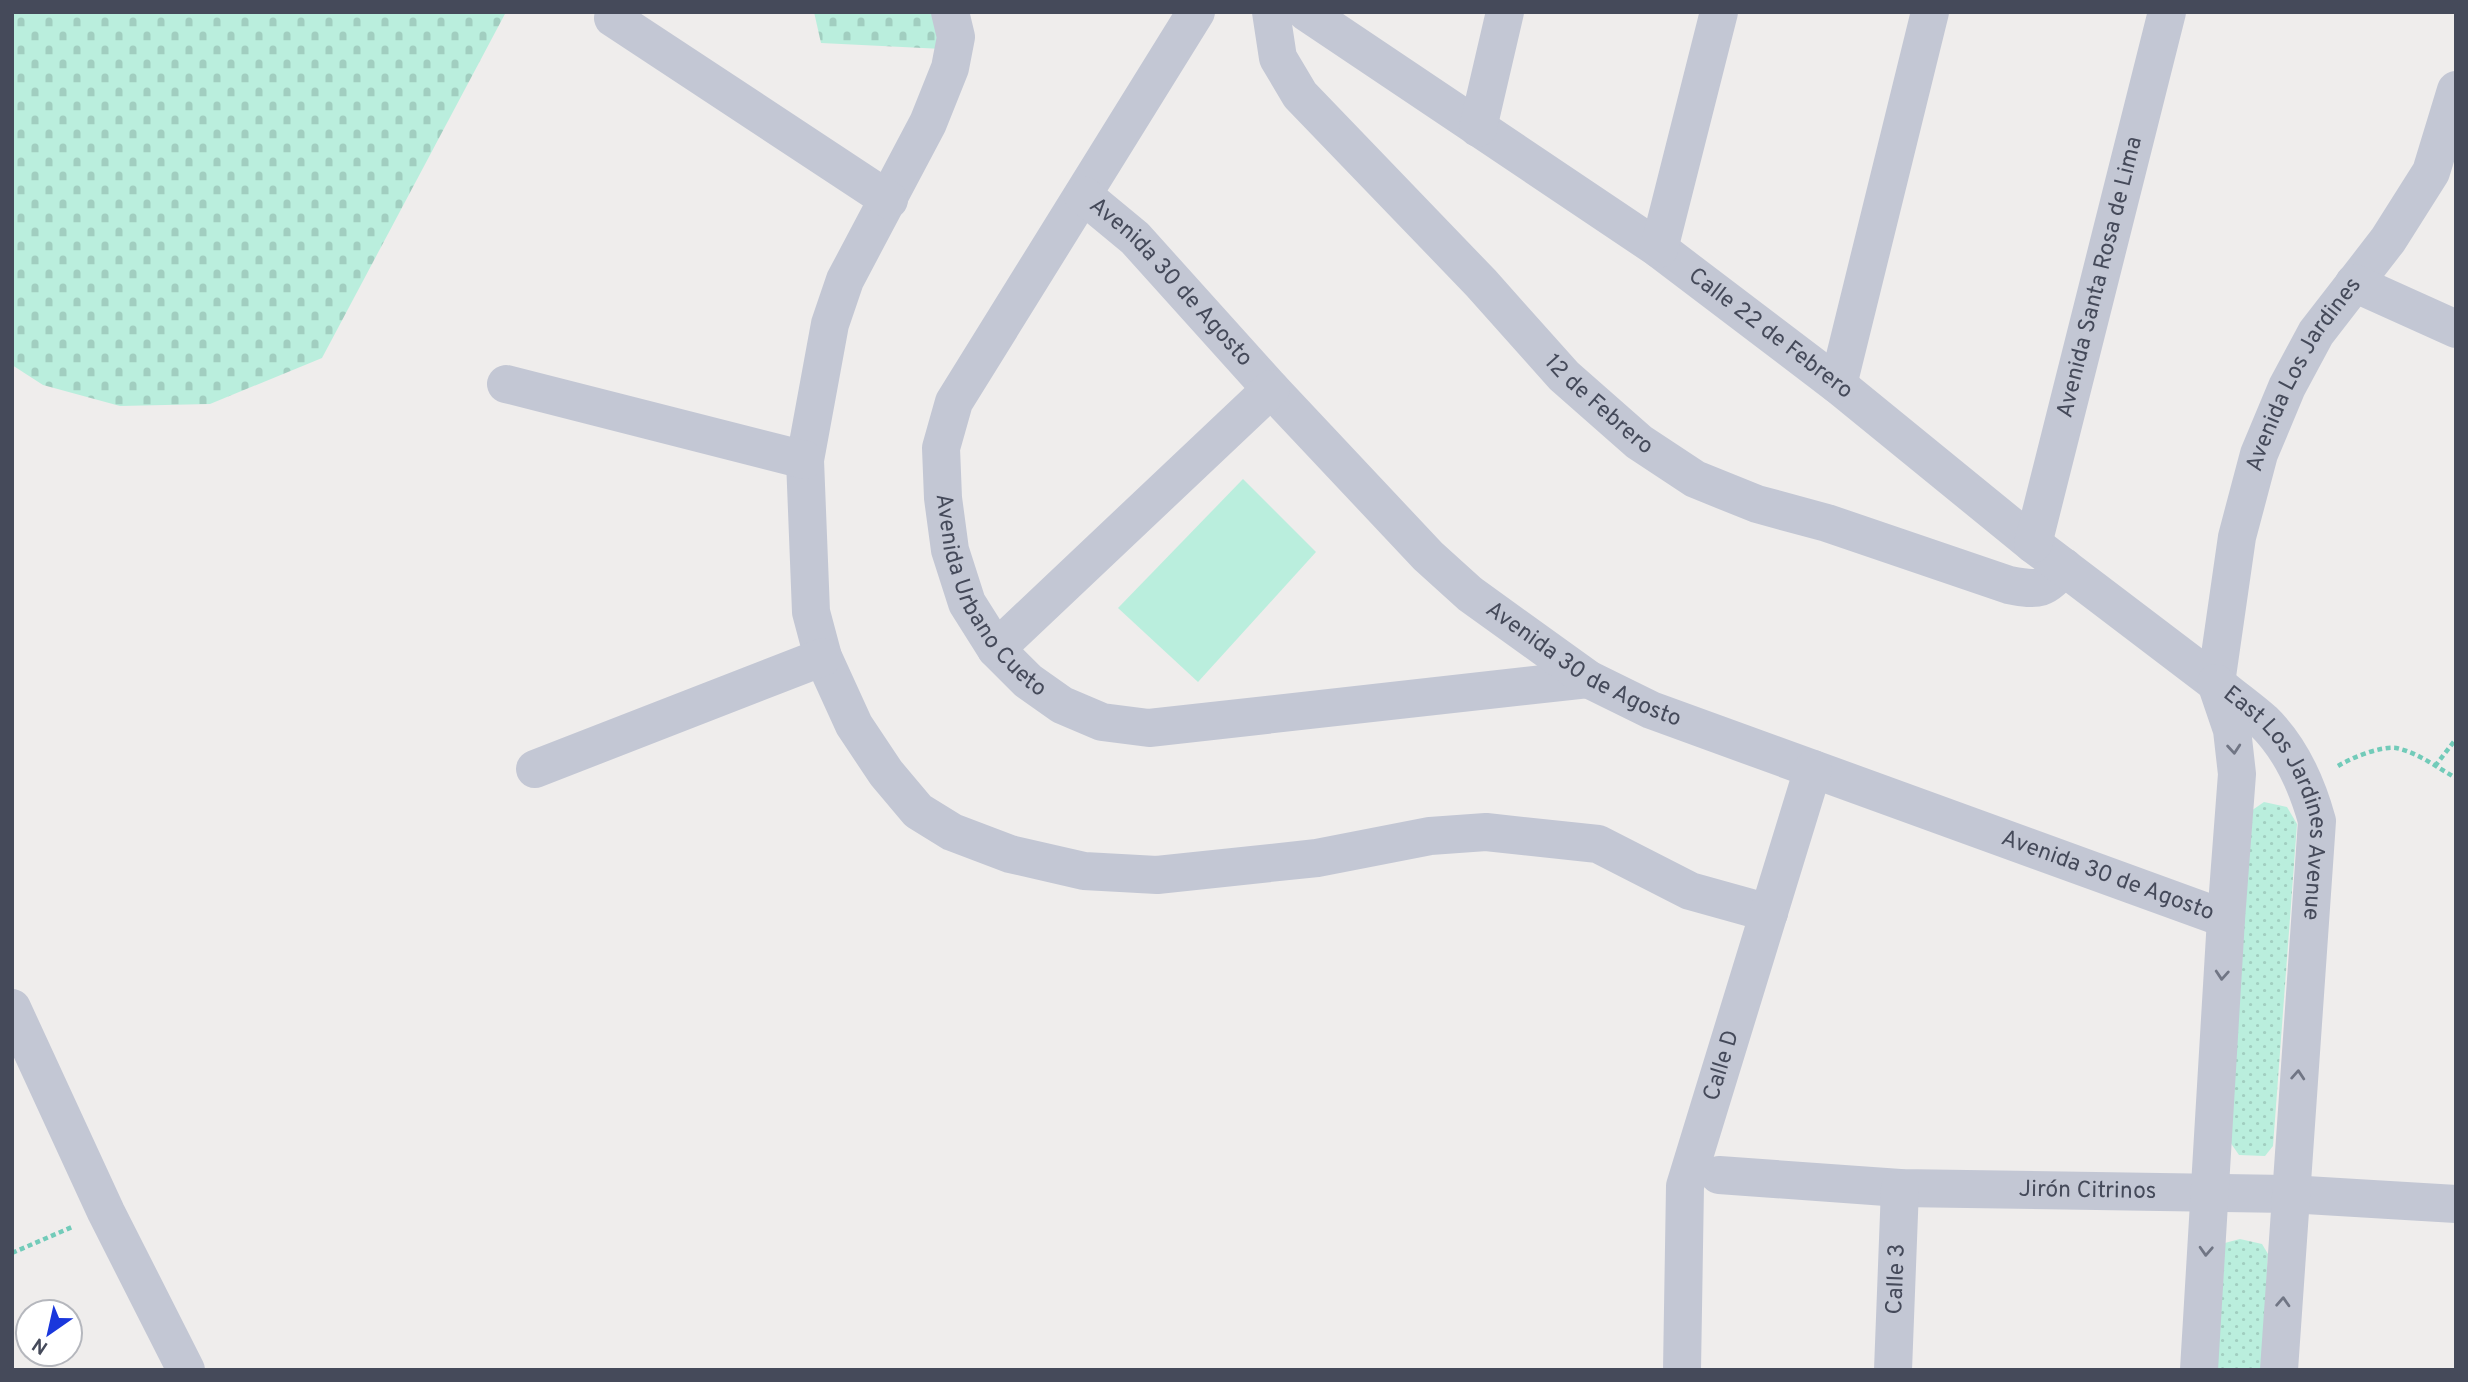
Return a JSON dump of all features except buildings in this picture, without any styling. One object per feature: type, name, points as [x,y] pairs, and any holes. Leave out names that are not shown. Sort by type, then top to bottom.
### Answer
[{"type":"street","points":[[950,12],[956,37],[950,68],[928,123],[845,280],[830,324],[805,460],[811,612],[822,657],[854,725],[886,773],[918,811],[952,832],[1010,854],[1084,871],[1157,875],[1317,858],[1430,836],[1486,831],[1598,844],[1690,891],[1769,914]]},
{"type":"street","name":"Avenida Urbano Cueto","points":[[1196,12],[954,402],[941,448],[943,498],[950,550],[967,603],[996,649],[1028,681],[1062,705],[1102,722],[1149,728],[1588,679]]},
{"type":"street","name":"12 de Febrero","points":[[1271,12],[1278,58],[1300,95],[1481,283],[1564,376],[1639,442],[1695,479],[1757,504],[1827,523],[2009,585],[2029,589],[2048,585],[2064,567]]},
{"type":"street","name":"Calle 22 de Febrero","points":[[1306,12],[1659,249],[1838,385],[2033,544],[2216,683]]},
{"type":"street","points":[[1478,128],[1506,12]]},
{"type":"street","points":[[1659,249],[1720,12]]},
{"type":"street","points":[[1838,385],[1930,12]]},
{"type":"street","name":"Avenida Santa Rosa de Lima","points":[[2033,544],[2167,12]]},
{"type":"street","points":[[613,18],[889,200]]},
{"type":"street","name":"Avenida Los Jardines","points":[[2216,683],[2237,537],[2259,454],[2287,387],[2316,333],[2388,240],[2431,172],[2450,129],[2456,90]]},
{"type":"street","name":"Avenida 30 de Agosto","points":[[1083,195],[1135,238],[1271,389],[1429,556],[1470,594],[1588,679],[1651,710],[2226,919]]},
{"type":"street","points":[[2354,283],[2456,329]]},
{"type":"street","points":[[506,384],[805,460]]},
{"type":"street","points":[[996,649],[1271,389]]},
{"type":"street","points":[[535,769],[822,657]]},
{"type":"street","name":"East Los Jardines Avenue","points":[[2216,683],[2264,723],[2290,754],[2305,785],[2317,821],[2278,1370]]},
{"type":"street","name":"East Los Jardines Avenue","points":[[2199,1370],[2237,774],[2232,730],[2216,683]]},
{"type":"street","name":"Calle D","points":[[1682,1370],[1685,1186],[1813,769]]},
{"type":"street","points":[[12,1008],[106,1212],[186,1370]]},
{"type":"street","name":"Jirón Citrinos","points":[[1719,1175],[1900,1188],[2289,1194],[2456,1204]]},
{"type":"street","name":"Calle 3","points":[[1893,1370],[1900,1188]]},
{"type":"path","points":[[2435,766],[2456,739]]},
{"type":"path","points":[[2305,785],[2353,757],[2394,748],[2456,778]]},
{"type":"path","points":[[12,1253],[106,1212]]},
{"type":"green space","points":[[12,12],[506,12],[322,358],[210,404],[120,406],[43,385],[12,365]]},
{"type":"green space","points":[[814,12],[937,12],[943,49],[821,43]]},
{"type":"green space","points":[[1243,479],[1316,552],[1198,682],[1118,608]]},
{"type":"green space","points":[[2264,802],[2287,807],[2297,824],[2273,1146],[2265,1156],[2239,1155],[2230,1142],[2251,811]]},
{"type":"green space","points":[[2240,1239],[2262,1244],[2268,1254],[2262,1370],[2214,1370],[2221,1244]]}]
